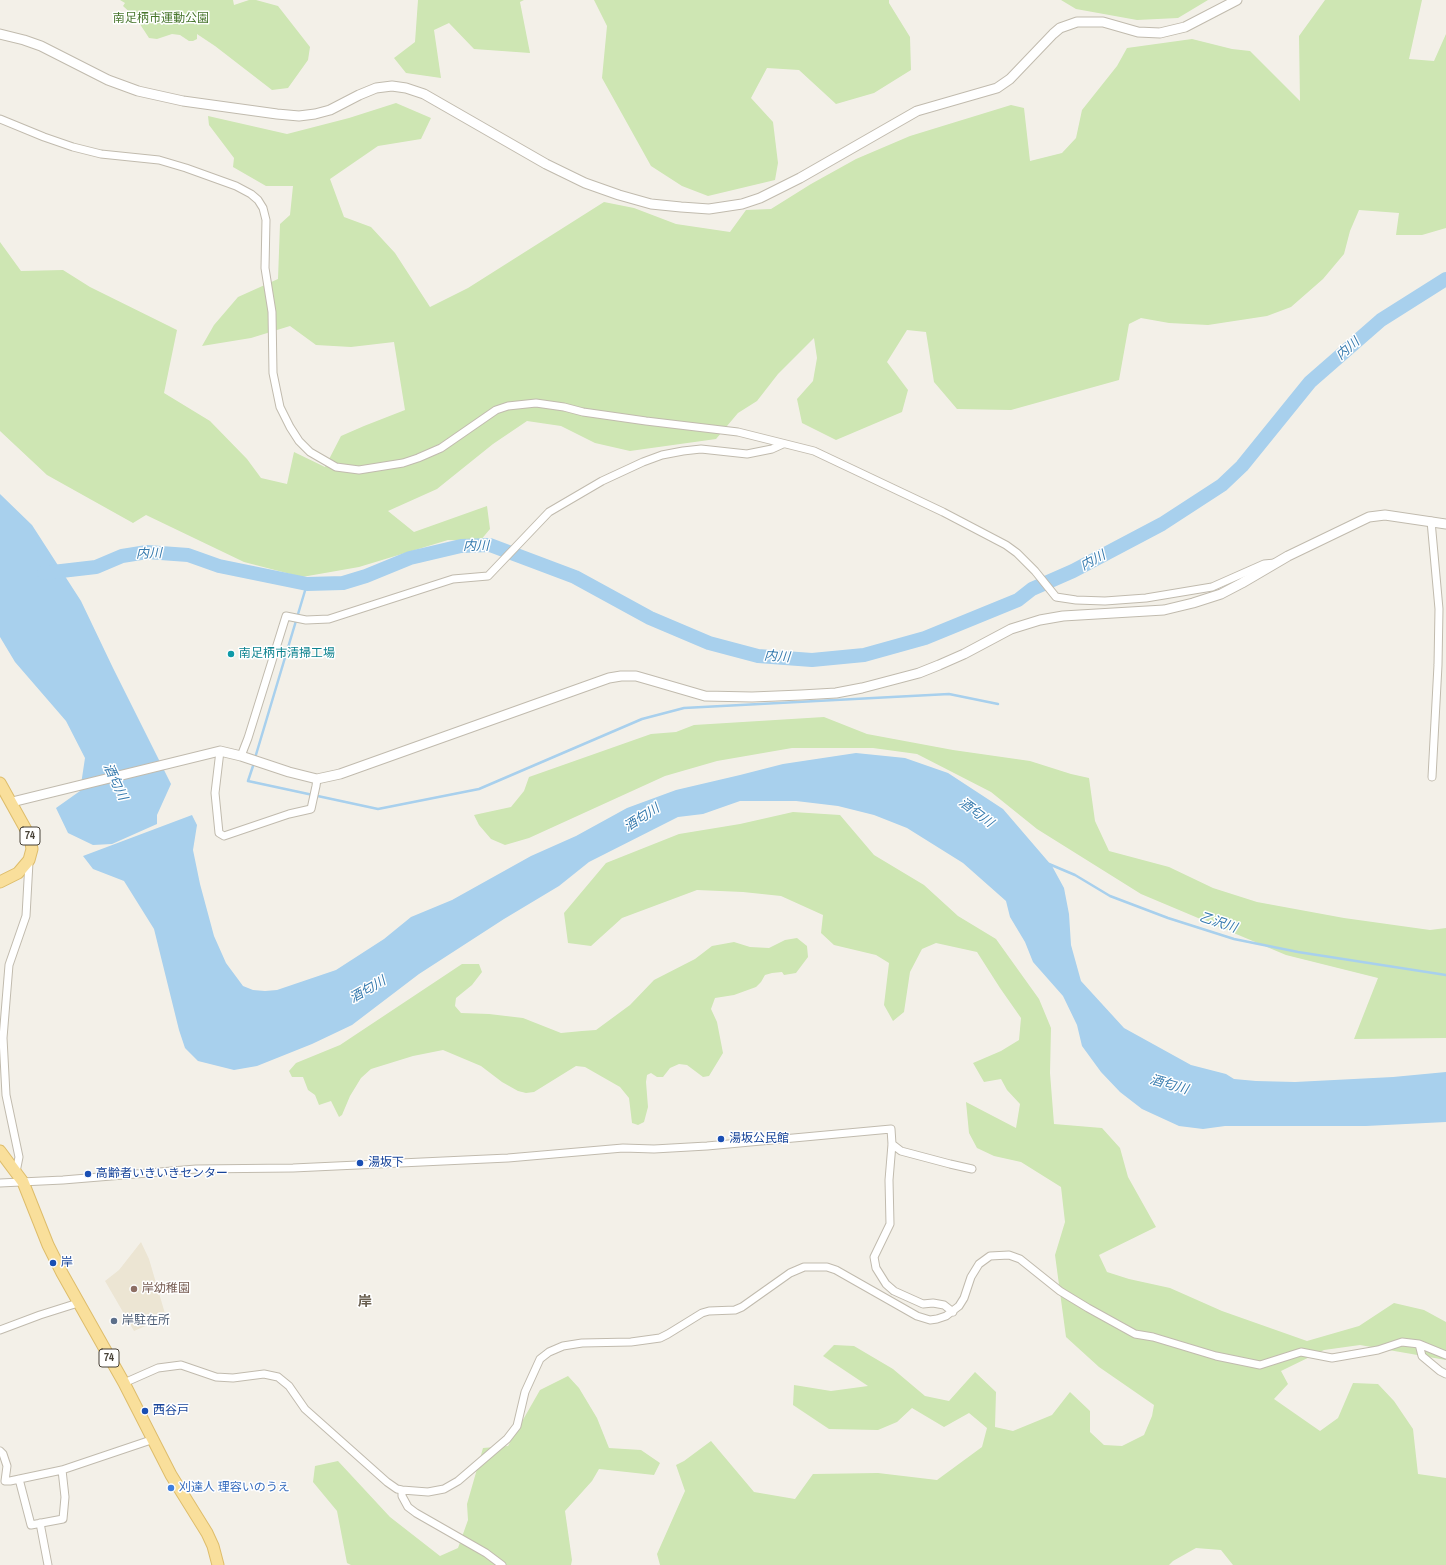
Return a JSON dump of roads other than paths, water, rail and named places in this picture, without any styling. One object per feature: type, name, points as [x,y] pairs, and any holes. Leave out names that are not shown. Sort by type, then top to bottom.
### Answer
[{"type":"main road","name":"74","points":[[0,783],[12,802],[30,837],[32,849],[29,860],[18,873],[0,882]]},
{"type":"main road","name":"74","points":[[0,1151],[23,1182],[48,1245],[78,1303],[124,1383],[172,1475],[213,1546],[218,1565]]},
{"type":"street","points":[[0,34],[41,46],[108,80],[138,92],[277,114],[299,116],[315,114],[330,110],[376,88],[392,86],[406,88],[424,94],[546,164],[585,183],[651,204],[681,208],[709,209],[742,204],[760,198],[800,178],[918,111],[997,88],[1010,79],[1043,43],[1060,28],[1077,22],[1103,22],[1138,32],[1160,33],[1185,28],[1237,0]]},
{"type":"street","points":[[0,119],[44,137],[87,151],[101,154],[159,160],[186,168],[236,186],[248,192],[258,200],[266,220],[265,268],[272,312],[273,373],[280,407],[299,441],[310,452],[336,467],[359,470],[403,463],[440,448],[496,410],[508,406],[536,403],[638,420],[738,432],[814,451],[943,512],[1006,545],[1017,553],[1035,571],[1056,596],[1076,600],[1105,601],[1146,598],[1212,587],[1264,564],[1276,563]]},
{"type":"street","points":[[241,756],[286,616],[306,620],[329,619],[453,579],[488,576],[549,512],[602,481],[643,462],[684,451],[701,450],[747,454],[772,449],[783,444]]},
{"type":"street","points":[[12,802],[206,754],[220,753],[241,756],[317,782],[609,678],[621,676],[636,676],[705,696],[752,697],[842,692],[919,672],[964,654],[1011,629],[1040,620],[1063,616],[1164,610],[1221,594],[1302,548],[1369,517],[1385,515],[1446,524]]},
{"type":"street","points":[[1431,521],[1439,609],[1438,664],[1432,776]]},
{"type":"street","points":[[220,753],[215,793],[218,833],[224,836],[289,814],[311,809],[317,782]]},
{"type":"street","points":[[16,1172],[19,1157],[6,1095],[3,1038],[9,964],[26,916],[29,860]]},
{"type":"street","points":[[0,1183],[196,1169],[293,1168],[508,1158],[623,1148],[654,1149],[707,1146],[891,1128],[892,1144],[889,1180],[890,1224],[874,1257],[876,1268],[886,1284],[894,1291],[923,1304],[933,1303],[944,1305],[953,1312]]},
{"type":"street","points":[[892,1144],[901,1151],[950,1164],[972,1168]]},
{"type":"street","points":[[124,1383],[158,1368],[181,1365],[216,1377],[233,1378],[264,1374],[278,1377],[289,1386],[305,1409],[387,1482],[397,1489],[428,1492],[444,1489],[458,1481],[507,1439],[517,1426],[526,1392],[540,1359],[549,1352],[563,1346],[582,1343],[631,1342],[660,1338],[702,1312],[735,1310],[742,1307],[790,1274],[804,1267],[823,1267],[836,1270],[930,1320],[941,1318],[953,1312],[959,1306],[964,1298],[971,1277],[979,1264],[990,1256],[1009,1255],[1020,1259],[1060,1291],[1135,1334],[1153,1337],[1216,1356],[1260,1365],[1301,1352],[1332,1358],[1378,1350],[1402,1342],[1419,1344],[1446,1355]]},
{"type":"street","points":[[0,1330],[78,1303]]},
{"type":"street","points":[[1419,1344],[1422,1356],[1446,1374]]},
{"type":"street","points":[[0,1451],[3,1454],[7,1466],[5,1481],[62,1470],[154,1440]]},
{"type":"street","points":[[19,1479],[31,1525],[63,1519],[65,1497],[62,1470]]},
{"type":"street","points":[[402,1490],[402,1496],[408,1507],[486,1553],[502,1565]]},
{"type":"street","points":[[40,1523],[48,1565]]},
{"type":"water","name":"酒匂川","points":[[0,494],[32,525],[81,601],[171,784],[157,815],[157,824],[112,844],[93,845],[68,833],[56,808],[80,791],[85,758],[66,721],[15,662],[0,637]]},
{"type":"water","name":"酒匂川","points":[[856,753],[905,758],[948,773],[1003,809],[1052,866],[1064,888],[1069,914],[1071,945],[1081,981],[1124,1028],[1191,1065],[1226,1074],[1234,1079],[1295,1082],[1393,1077],[1446,1072],[1446,1122],[1366,1126],[1225,1126],[1203,1129],[1179,1126],[1142,1109],[1120,1092],[1101,1072],[1082,1046],[1077,1025],[1063,996],[1033,962],[1025,942],[1010,917],[1006,901],[963,863],[907,828],[874,815],[838,806],[796,801],[740,801],[703,814],[678,817],[589,862],[559,886],[504,919],[419,974],[352,1025],[312,1044],[257,1066],[234,1070],[198,1061],[185,1048],[179,1030],[154,929],[124,881],[93,869],[83,856],[192,815],[197,825],[193,850],[200,884],[214,936],[226,963],[243,986],[253,990],[277,990],[336,970],[384,939],[411,917],[452,900],[531,856],[576,836],[627,808],[676,790],[783,764]]},
{"type":"waterway","name":"内川","points":[[44,573],[96,567],[122,556],[147,552],[188,555],[219,566],[307,584],[343,583],[366,576],[410,558],[461,546],[490,545],[575,577],[650,618],[709,643],[758,656],[812,660],[864,655],[925,638],[1018,600],[1032,589],[1073,571],[1162,524],[1222,485],[1242,466],[1310,382],[1381,320],[1446,279]]},
{"type":"waterway","points":[[255,758],[307,584]]},
{"type":"waterway","points":[[254,763],[248,781],[378,809],[479,789],[642,719],[684,708],[949,694],[998,704]]},
{"type":"waterway","name":"乙沢川","points":[[1049,864],[1075,875],[1110,896],[1168,918],[1234,939],[1298,952],[1446,975]]},
{"type":"place","name":"南足柄市清掃工場","points":[[231,654]]},
{"type":"place","name":"湯坂公民館","points":[[721,1139]]},
{"type":"place","name":"湯坂下","points":[[360,1163]]},
{"type":"place","name":"高齢者いきいきセンター","points":[[88,1174]]},
{"type":"place","name":"岸","points":[[53,1263]]},
{"type":"place","name":"岸幼稚園","points":[[134,1289]]},
{"type":"place","name":"岸駐在所","points":[[114,1321]]},
{"type":"place","name":"西谷戸","points":[[145,1411]]},
{"type":"place","name":"刈達人 理容いのうえ","points":[[171,1488]]},
{"type":"district","name":"岸","points":[[365,1302]]},
{"type":"park label","name":"南足柄市運動公園","points":[[161,19]]}]
